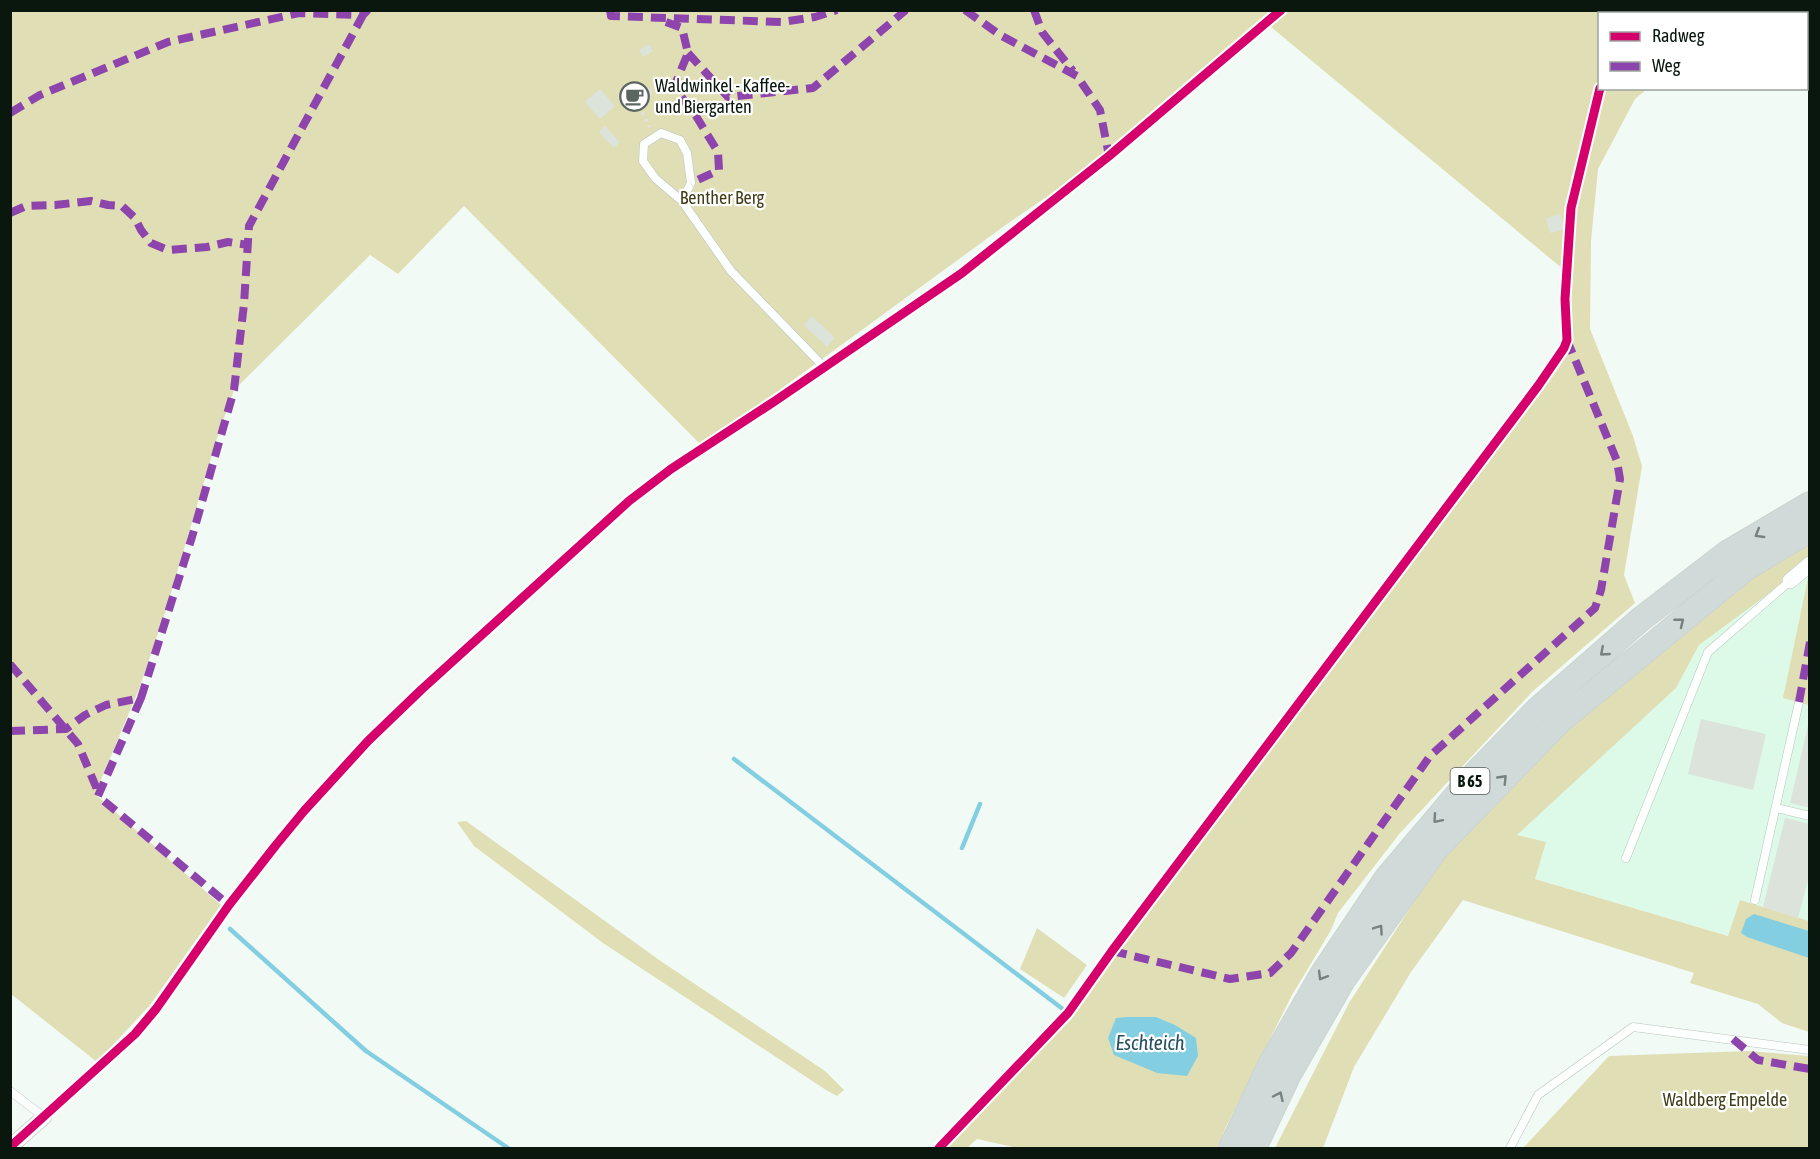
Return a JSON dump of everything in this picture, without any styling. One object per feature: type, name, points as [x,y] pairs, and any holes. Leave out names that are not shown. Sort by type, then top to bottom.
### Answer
[{"type":"highway","name":"B 65","points":[[1231,1149],[1270,1065],[1323,973],[1386,879],[1474,776],[1538,709],[1641,619],[1727,553],[1809,504]]},
{"type":"highway","name":"B 65","points":[[1254,1149],[1289,1074],[1343,980],[1436,849],[1560,721],[1746,568],[1809,530]]},
{"type":"street","points":[[1790,581],[1809,564]]},
{"type":"street","points":[[10,1147],[44,1118]]},
{"type":"lane","points":[[682,201],[691,183],[687,153],[680,140],[661,133],[644,144],[643,161],[655,178],[682,201],[731,271],[825,368]]},
{"type":"lane","points":[[10,1091],[44,1118],[135,1034],[229,905],[304,811],[368,741],[405,705],[629,501],[671,470],[914,307]]},
{"type":"lane","points":[[1626,858],[1708,652],[1790,581]]},
{"type":"lane","points":[[1755,900],[1799,702]]},
{"type":"lane","points":[[1776,808],[1809,816]]},
{"type":"lane","points":[[1510,1149],[1538,1095],[1633,1027],[1809,1050]]},
{"type":"path","points":[[635,99],[655,137]]},
{"type":"shaded area","points":[[1807,563],[1809,572],[1809,921],[1740,900],[1729,936],[1535,879],[1516,835],[1676,688],[1699,645]]},
{"type":"green space","name":"Benther Berg","points":[[10,11],[1275,11],[1098,162],[1007,224],[770,397],[700,444],[464,206],[398,274],[370,255],[234,390],[139,689],[95,794],[221,905],[150,1005],[97,1062],[11,994]]},
{"type":"green space","points":[[1289,11],[1617,11],[1598,12],[1598,81],[1566,206],[1563,269],[1271,27]]},
{"type":"green space","points":[[1809,11],[1809,29],[1808,12],[1624,12]]},
{"type":"green space","points":[[1604,90],[1646,90],[1635,99],[1598,169],[1591,241],[1590,329],[1633,436],[1642,466],[1624,575],[1635,603],[1533,691],[1400,833],[1338,913],[1331,930],[1292,995],[1225,1129],[1218,1148],[1018,1148],[977,1139],[967,1148],[939,1148],[1059,1023],[1103,971],[1571,346],[1569,302],[1574,209]]},
{"type":"green space","points":[[1809,530],[1809,564],[1699,645],[1676,688],[1517,835],[1546,842],[1535,879],[1728,936],[1740,900],[1809,921],[1809,1032],[1782,1023],[1758,1004],[1690,983],[1694,973],[1463,900],[1411,972],[1354,1067],[1323,1148],[1275,1148],[1349,1003],[1421,891],[1436,849],[1560,721]]},
{"type":"green space","points":[[1809,573],[1809,705],[1783,698]]},
{"type":"green space","points":[[466,821],[662,962],[825,1071],[844,1090],[837,1096],[826,1090],[603,943],[474,846],[457,822]]},
{"type":"green space","points":[[1037,928],[1087,965],[1064,998],[1020,969]]},
{"type":"green space","name":"Waldberg Empelde","points":[[1748,1051],[1809,1056],[1809,1148],[1523,1148],[1609,1056]]},
{"type":"water","points":[[1754,914],[1809,931],[1809,958],[1741,933],[1746,919]]},
{"type":"water","name":"Eschteich","points":[[1156,1017],[1196,1038],[1198,1056],[1187,1076],[1157,1073],[1114,1055],[1108,1038],[1116,1018]]},
{"type":"building","points":[[649,44],[653,51],[643,57],[639,50]]},
{"type":"building","name":"Waldwinkel - Kaffee- und Biergarten","points":[[651,88],[652,95],[619,103],[618,94]]},
{"type":"building","points":[[600,89],[615,106],[600,119],[585,102]]},
{"type":"building","points":[[681,104],[684,111],[671,115],[669,107]]},
{"type":"building","points":[[605,126],[620,142],[614,148],[599,132]]},
{"type":"building","points":[[1560,214],[1565,229],[1550,233],[1546,218]]},
{"type":"building","points":[[812,316],[835,338],[827,347],[804,325]]},
{"type":"building","points":[[1701,719],[1766,734],[1753,790],[1688,774]]},
{"type":"building","points":[[1810,721],[1810,808],[1790,803]]},
{"type":"building","points":[[1785,818],[1810,824],[1810,873],[1798,918],[1763,907]]},
{"type":"waterway","points":[[734,759],[1068,1013]]},
{"type":"waterway","points":[[962,848],[980,804]]},
{"type":"waterway","points":[[230,929],[366,1051],[508,1148]]},
{"type":"marked path","points":[[10,113],[40,95],[168,42],[299,13],[363,15],[368,10]]},
{"type":"marked path","points":[[610,10],[611,16],[782,22],[815,17],[837,10]]},
{"type":"marked path","points":[[688,53],[728,97],[813,88],[906,10]]},
{"type":"marked path","points":[[965,10],[1000,35],[1077,76],[1100,110],[1109,156]]},
{"type":"marked path","points":[[1034,10],[1042,32],[1073,71]]},
{"type":"marked path","points":[[10,731],[66,729],[85,715],[106,705],[141,698],[192,537],[234,390],[244,304],[249,226],[363,15]]},
{"type":"marked path","points":[[666,22],[682,28],[688,53],[674,87],[696,116],[718,152],[719,170],[691,183]]},
{"type":"marked path","points":[[10,213],[26,206],[91,201],[122,206],[135,218],[151,243],[168,250],[207,247],[228,242],[248,245]]},
{"type":"marked path","points":[[1112,951],[1230,979],[1270,973],[1291,953],[1430,756],[1595,608],[1601,590],[1620,479],[1617,461],[1567,340]]},
{"type":"marked path","points":[[1799,702],[1810,642]]},
{"type":"marked path","points":[[10,664],[78,744],[99,794]]},
{"type":"marked path","points":[[141,698],[98,796],[229,905]]},
{"type":"marked path","points":[[1733,1039],[1758,1060],[1810,1069]]},
{"type":"cycle path","points":[[10,1147],[135,1034],[156,1009],[229,905],[276,845],[368,741],[629,501],[671,469],[962,273],[1109,156],[1281,10]]},
{"type":"cycle path","points":[[939,1148],[1068,1013],[1112,951],[1538,386],[1564,348],[1567,340],[1565,299],[1571,208],[1600,90]]},
{"type":"place","name":"Waldwinkel - Kaffee- und Biergarten","points":[[634,96]]}]
